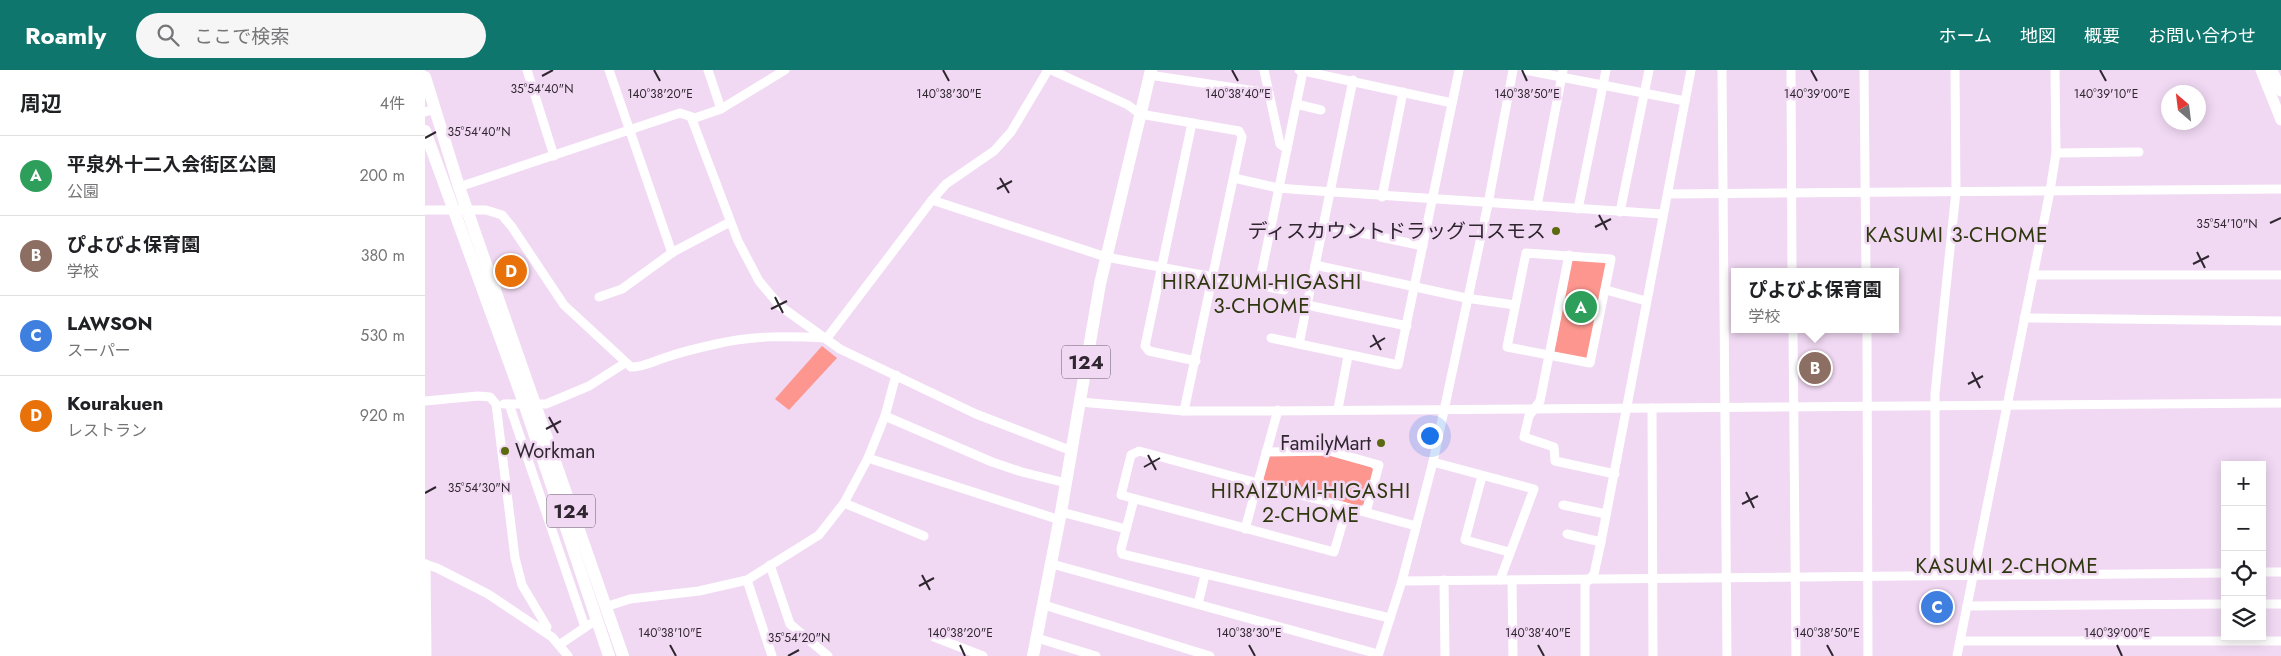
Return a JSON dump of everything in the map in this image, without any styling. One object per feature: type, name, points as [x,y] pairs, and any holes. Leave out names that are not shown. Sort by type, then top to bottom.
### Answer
[{"type":"highway","name":"124","points":[[1033,656],[1052,564],[1106,257],[1150,73]]},
{"type":"highway","name":"124","points":[[425,77],[430,111],[467,210],[567,530],[609,656]]},
{"type":"highway","name":"124","points":[[425,131],[453,210],[529,404],[623,656]]},
{"type":"main road","points":[[2261,70],[2281,120]]},
{"type":"main road","points":[[2273,70],[2281,91]]},
{"type":"street","points":[[527,70],[555,156]]},
{"type":"street","points":[[609,70],[672,253]]},
{"type":"street","points":[[708,70],[721,109]]},
{"type":"street","points":[[459,187],[680,113],[695,118],[721,109],[785,70]]},
{"type":"street","points":[[425,210],[486,210],[502,215],[564,305],[631,367],[639,367],[691,350],[751,338],[794,336],[827,338],[946,184],[995,151],[1011,132],[1050,70],[1129,105],[1140,114],[1239,131],[1242,137],[1184,411]]},
{"type":"street","points":[[1264,70],[1280,144],[1287,149]]},
{"type":"street","points":[[1259,285],[1297,104],[1301,70],[1452,103]]},
{"type":"street","points":[[1271,338],[1348,356],[1398,365],[1459,70]]},
{"type":"street","points":[[1052,564],[1378,655],[1402,581],[1433,462],[1513,70]]},
{"type":"street","points":[[1525,70],[1563,74],[1603,86],[1685,102]]},
{"type":"street","points":[[1578,209],[1606,70]]},
{"type":"street","points":[[1620,212],[1649,70]]},
{"type":"street","points":[[1585,656],[1585,584],[1594,574],[1607,514],[1662,214],[1668,194],[1691,70]]},
{"type":"street","points":[[1723,70],[1727,656]]},
{"type":"street","points":[[1791,70],[1792,268]]},
{"type":"street","points":[[1864,70],[1866,268]]},
{"type":"street","points":[[1935,576],[1935,405],[1956,191],[1955,70]]},
{"type":"street","points":[[1957,656],[2009,404],[2050,191],[2056,153],[2055,70]]},
{"type":"street","points":[[1150,73],[1269,93]]},
{"type":"street","points":[[1537,206],[1563,74]]},
{"type":"street","points":[[1299,344],[1353,80]]},
{"type":"street","points":[[1383,197],[1403,92]]},
{"type":"street","points":[[1297,104],[1321,110]]},
{"type":"street","points":[[691,117],[730,222],[759,281],[771,297],[821,338],[840,349],[896,374],[976,414],[1072,451]]},
{"type":"street","points":[[1192,123],[1145,346],[1149,351],[1196,361]]},
{"type":"street","points":[[2056,153],[2139,152]]},
{"type":"street","points":[[1233,178],[1278,188],[1383,197],[1662,214]]},
{"type":"street","points":[[1668,194],[2281,189]]},
{"type":"street","points":[[932,200],[1106,257],[1284,290]]},
{"type":"street","points":[[599,297],[622,289],[672,253],[730,222]]},
{"type":"street","points":[[1323,225],[1423,246]]},
{"type":"street","points":[[1526,253],[1569,255],[1611,259],[1591,363],[1507,347],[1526,253]]},
{"type":"street","points":[[1569,255],[1540,401],[1529,416],[1524,437],[1554,447],[1555,460],[1615,474]]},
{"type":"street","points":[[1315,265],[1466,298],[1515,306]]},
{"type":"street","points":[[2033,275],[2281,275]]},
{"type":"street","points":[[1606,290],[1646,301]]},
{"type":"street","points":[[1307,305],[1407,326]]},
{"type":"street","points":[[2025,318],[2281,320]]},
{"type":"street","points":[[1793,333],[1796,656]]},
{"type":"street","points":[[1867,333],[1868,656]]},
{"type":"street","points":[[1338,409],[1348,356]]},
{"type":"street","points":[[496,404],[545,404],[564,398],[589,386],[625,363]]},
{"type":"street","points":[[605,607],[630,598],[699,591],[747,580],[819,535],[844,503],[868,458],[885,416],[896,374]]},
{"type":"street","points":[[425,401],[478,396],[490,397],[496,404],[515,558],[522,585],[547,627],[545,631]]},
{"type":"street","points":[[1080,402],[1184,411],[2281,403]]},
{"type":"street","points":[[509,404],[585,627]]},
{"type":"street","points":[[1652,408],[1653,656]]},
{"type":"street","points":[[1245,529],[1278,410]]},
{"type":"street","points":[[885,416],[992,462],[1022,472],[1066,482]]},
{"type":"street","points":[[1347,508],[1334,552],[1121,495],[1131,455],[1139,451],[1416,526]]},
{"type":"street","points":[[1266,452],[1329,451],[1379,465],[1366,512]]},
{"type":"street","points":[[868,458],[1060,516],[1126,529]]},
{"type":"street","points":[[1433,462],[1534,489],[1500,580]]},
{"type":"street","points":[[1482,476],[1465,540],[1509,552]]},
{"type":"street","points":[[1134,499],[1121,549],[1122,554],[1390,618]]},
{"type":"street","points":[[844,503],[924,536]]},
{"type":"street","points":[[1563,505],[1607,514]]},
{"type":"street","points":[[553,534],[567,530]]},
{"type":"street","points":[[1567,534],[1601,542]]},
{"type":"street","points":[[427,656],[425,564],[488,594],[545,631],[568,656]]},
{"type":"street","points":[[770,565],[790,624],[828,656]]},
{"type":"street","points":[[2266,572],[2281,572]]},
{"type":"street","points":[[1402,581],[2221,573]]},
{"type":"street","points":[[1198,604],[1205,575]]},
{"type":"street","points":[[747,580],[772,656]]},
{"type":"street","points":[[1445,580],[1445,656]]},
{"type":"street","points":[[1512,580],[1513,656]]},
{"type":"street","points":[[1967,606],[2221,604]]},
{"type":"street","points":[[2266,604],[2281,604]]},
{"type":"street","points":[[1043,605],[1210,656]]},
{"type":"street","points":[[559,645],[597,620]]},
{"type":"street","points":[[934,637],[983,656]]},
{"type":"street","points":[[1037,638],[1096,656]]},
{"type":"street","points":[[1960,641],[2281,641]]},
{"type":"shaded area","points":[[1572,259],[1607,262],[1589,360],[1554,353]]},
{"type":"shaded area","points":[[822,346],[837,358],[789,410],[775,399]]},
{"type":"shaded area","points":[[1330,455],[1371,467],[1373,470],[1365,504],[1358,506],[1265,481],[1263,478],[1269,456]]},
{"type":"place","name":"ディスカウントドラッグコスモス","points":[[1556,231]]},
{"type":"place","name":"Kourakuen","points":[[511,271]]},
{"type":"place","name":"平泉外十二入会街区公園","points":[[1581,307]]},
{"type":"place","name":"ぴよびよ保育園","points":[[1815,368]]},
{"type":"place","name":"FamilyMart","points":[[1381,443]]},
{"type":"place","name":"Workman","points":[[505,451]]},
{"type":"place","name":"LAWSON","points":[[1937,607]]},
{"type":"district","name":"KASUMI 3-CHOME","points":[[1957,235]]},
{"type":"district","name":"HIRAIZUMI-HIGASHI 3-CHOME","points":[[1262,294]]},
{"type":"district","name":"HIRAIZUMI-HIGASHI 2-CHOME","points":[[1311,503]]},
{"type":"district","name":"KASUMI 2-CHOME","points":[[2007,566]]}]
